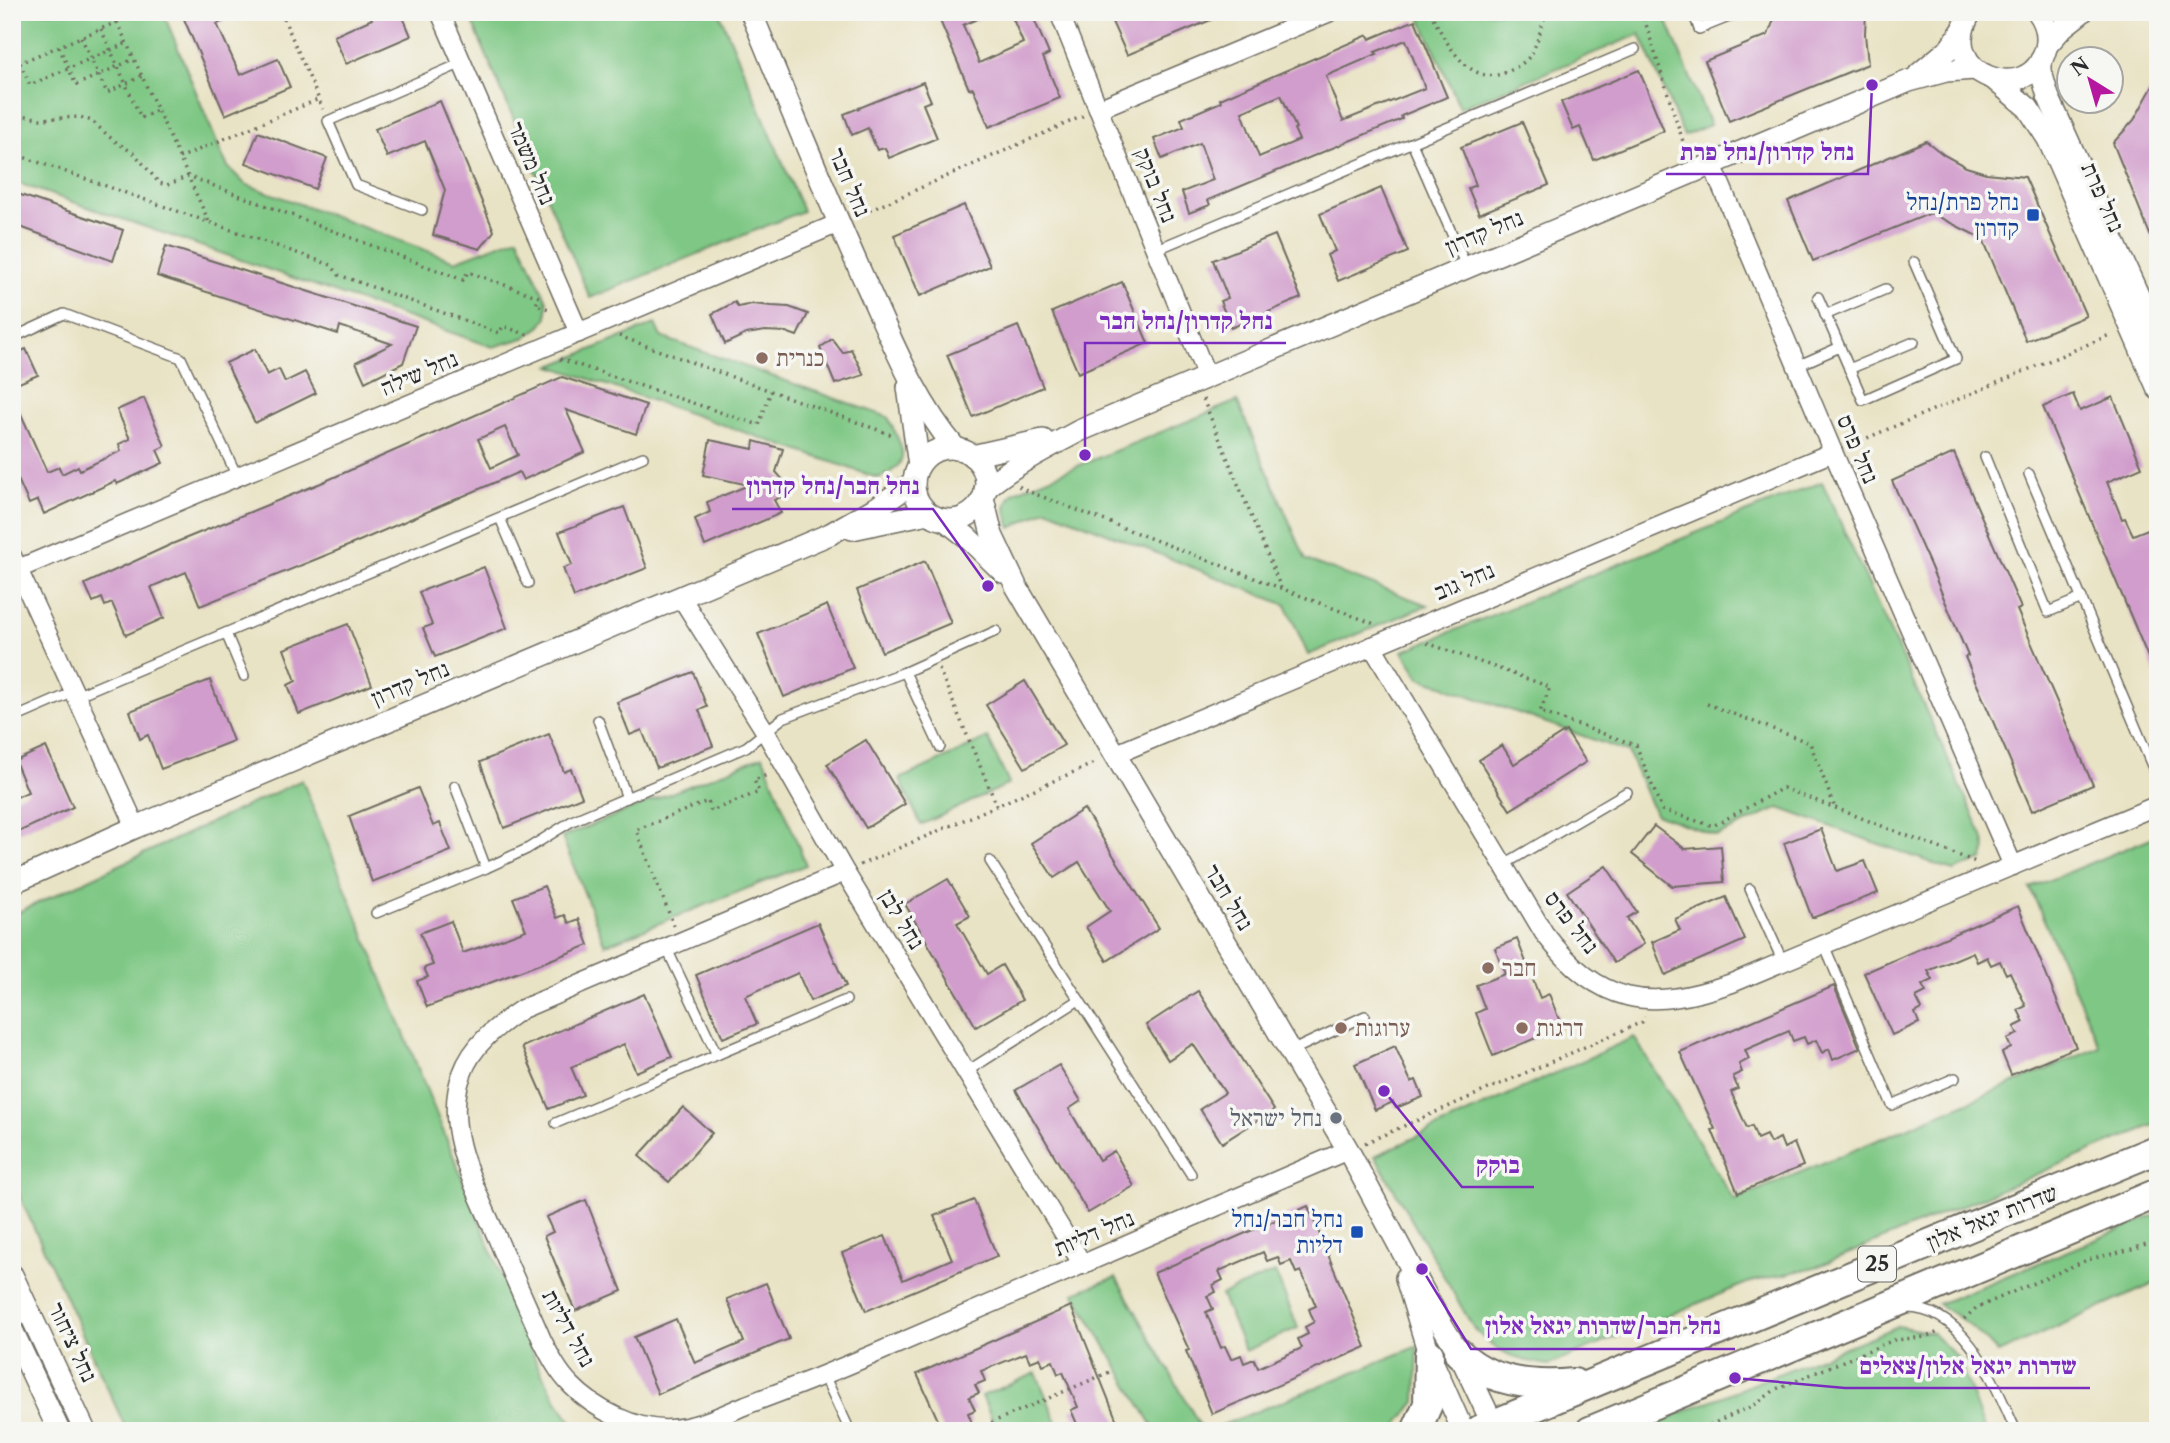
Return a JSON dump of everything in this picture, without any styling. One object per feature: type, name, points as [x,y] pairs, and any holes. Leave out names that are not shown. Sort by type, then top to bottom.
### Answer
[{"type":"highway","name":"שדרות יגאל אלון","points":[[1489,1428],[1597,1380],[2158,1149]]},
{"type":"highway","name":"שדרות יגאל אלון","points":[[1599,1428],[2158,1193]]},
{"type":"highway","points":[[1416,1431],[1428,1404],[1429,1353]]},
{"type":"highway","points":[[1459,1353],[1480,1371],[1512,1381],[1546,1385],[1597,1380]]},
{"type":"street","name":"נחל משמר","points":[[440,12],[571,315],[586,330]]},
{"type":"street","name":"נחל חבר","points":[[751,12],[839,223],[905,371],[924,407],[964,452]]},
{"type":"street","name":"נחל בוקק","points":[[1059,12],[1155,250],[1202,379]]},
{"type":"street","points":[[1098,109],[1330,12]]},
{"type":"street","name":"נחל פרת","points":[[2038,12],[2046,28],[2041,72],[2048,96],[2149,326],[2158,389]]},
{"type":"street","points":[[1995,80],[2007,81],[2023,77],[2063,27],[2082,12]]},
{"type":"street","points":[[1968,17],[1963,50],[1975,69]]},
{"type":"street","name":"נחל קדרון","points":[[1909,81],[1950,48],[1968,17]]},
{"type":"street","name":"נחל קדרון","points":[[984,494],[1007,470],[1079,431],[1909,81],[1946,71],[1975,69]]},
{"type":"street","name":"נחל פרת","points":[[1975,69],[1995,80],[2028,108],[2048,139],[2149,326]]},
{"type":"street","name":"נחל פרס","points":[[1703,168],[1797,366],[2007,869]]},
{"type":"street","name":"נחל שילה","points":[[136,827],[15,562],[237,477],[839,223]]},
{"type":"street","name":"נחל חבר","points":[[905,371],[915,444],[916,474]]},
{"type":"street","name":"נחל קדרון","points":[[964,452],[1079,431]]},
{"type":"street","points":[[938,450],[964,452],[983,471],[984,494],[972,513],[955,520],[937,517],[917,499],[916,474],[923,459],[938,450]]},
{"type":"street","name":"נחל גוב","points":[[1114,755],[1833,452]]},
{"type":"street","name":"נחל קדרון","points":[[12,883],[136,827],[830,534],[879,506],[916,474]]},
{"type":"street","name":"נחל חבר","points":[[984,494],[992,535],[1016,586],[1348,1150],[1459,1353],[1489,1428]]},
{"type":"street","name":"נחל חבר","points":[[937,517],[989,558],[1016,586]]},
{"type":"street","name":"נחל קדרון","points":[[830,534],[937,517]]},
{"type":"street","name":"נחל לבן","points":[[681,597],[765,731],[845,872],[1083,1265]]},
{"type":"street","name":"נחל פרס","points":[[1373,646],[1544,933],[1564,959],[1584,977],[1633,998],[1657,1001],[1704,993],[2158,805]]},
{"type":"street","name":"נחל דליות","points":[[845,872],[547,997],[502,1022],[471,1055],[462,1074],[456,1100],[457,1125],[470,1174],[542,1340],[571,1385],[614,1419],[653,1428],[687,1427],[824,1375],[1348,1150]]},
{"type":"street","name":"נחל חבר","points":[[1393,1236],[1429,1353],[1463,1431]]},
{"type":"street","name":"נחל ציחור","points":[[12,1275],[85,1431]]},
{"type":"street","points":[[12,1330],[59,1431]]},
{"type":"lane","points":[[1692,12],[1699,29],[1741,12]]},
{"type":"lane","points":[[1155,250],[1635,49]]},
{"type":"lane","points":[[422,210],[356,185],[328,121],[462,63]]},
{"type":"lane","points":[[1412,143],[1467,268]]},
{"type":"lane","points":[[1818,297],[1863,400],[1956,359],[1914,262]]},
{"type":"lane","points":[[1825,315],[1886,289]]},
{"type":"lane","points":[[12,338],[64,314],[181,358],[237,477]]},
{"type":"lane","points":[[1849,369],[1914,342]]},
{"type":"lane","points":[[1797,366],[1840,347]]},
{"type":"lane","points":[[12,719],[226,634],[643,457]]},
{"type":"lane","points":[[1984,457],[2048,612],[2082,598]]},
{"type":"lane","points":[[2029,474],[2158,780]]},
{"type":"lane","points":[[500,518],[528,583]]},
{"type":"lane","points":[[376,913],[486,868],[527,849],[572,821],[746,747],[783,718],[905,672],[996,631]]},
{"type":"lane","points":[[226,634],[244,676]]},
{"type":"lane","points":[[905,672],[940,747]]},
{"type":"lane","points":[[598,720],[627,797]]},
{"type":"lane","points":[[454,786],[486,868]]},
{"type":"lane","points":[[1503,865],[1627,792]]},
{"type":"lane","points":[[990,861],[1191,1174]]},
{"type":"lane","points":[[1750,888],[1783,962]]},
{"type":"lane","points":[[673,944],[717,1055]]},
{"type":"lane","points":[[1824,945],[1892,1105],[1955,1078]]},
{"type":"lane","points":[[556,1123],[846,1000]]},
{"type":"lane","points":[[966,1072],[1079,1000]]},
{"type":"lane","points":[[1289,1051],[1365,1016]]},
{"type":"lane","points":[[1883,1308],[1926,1311],[1954,1328],[1980,1357],[2016,1431]]},
{"type":"lane","points":[[824,1375],[850,1431]]},
{"type":"path","points":[[12,66],[141,12]]},
{"type":"path","points":[[281,12],[328,121]]},
{"type":"path","points":[[1430,12],[1447,43],[1464,63],[1482,75],[1502,75],[1531,56],[1546,12]]},
{"type":"path","points":[[1642,12],[1703,168]]},
{"type":"path","points":[[117,22],[209,222]]},
{"type":"path","points":[[101,29],[141,118],[158,110]]},
{"type":"path","points":[[81,37],[107,93],[142,76]]},
{"type":"path","points":[[20,63],[30,85],[127,43]]},
{"type":"path","points":[[58,47],[76,85],[134,59]]},
{"type":"path","points":[[179,158],[318,99]]},
{"type":"path","points":[[839,223],[1098,109]]},
{"type":"path","points":[[12,113],[41,119],[80,117],[92,121],[135,155],[159,183],[167,185],[188,176],[463,280],[468,272],[539,297],[536,305],[571,315]]},
{"type":"path","points":[[12,153],[331,265],[339,275],[499,333],[503,326],[538,339],[550,356],[759,425],[771,391]]},
{"type":"path","points":[[1833,452],[2149,326]]},
{"type":"path","points":[[586,330],[771,391],[915,444]]},
{"type":"path","points":[[1202,379],[1281,588]]},
{"type":"path","points":[[1007,470],[1022,489],[1401,634],[1549,687],[1540,712],[1636,745],[1662,810],[1713,826],[1783,788],[2007,869]]},
{"type":"path","points":[[934,658],[997,806]]},
{"type":"path","points":[[1707,704],[1810,743],[1835,808]]},
{"type":"path","points":[[845,872],[1114,755]]},
{"type":"path","points":[[673,944],[636,830],[708,801],[711,811],[759,792],[754,780],[786,768]]},
{"type":"path","points":[[1348,1150],[1642,1022],[1657,1001]]},
{"type":"path","points":[[1697,1431],[1756,1404],[1776,1390],[1894,1340],[1926,1337],[1954,1328],[1976,1308],[2087,1259],[2136,1248],[2158,1239]]},
{"type":"path","points":[[972,1431],[1112,1371]]},
{"type":"green space","points":[[23,12],[163,12],[222,155],[228,167],[245,184],[455,261],[518,237],[547,301],[547,317],[541,326],[524,338],[493,347],[12,181],[12,17]]},
{"type":"green space","points":[[468,12],[719,12],[803,211],[590,298]]},
{"type":"green space","points":[[1418,12],[1663,12],[1710,125],[1684,136],[1640,34],[1460,108]]},
{"type":"green space","points":[[655,324],[661,337],[888,417],[901,446],[901,460],[890,472],[878,478],[551,366]]},
{"type":"green space","points":[[1237,401],[1306,560],[1428,605],[1308,655],[1286,605],[1047,509],[1011,528],[1006,509],[1014,492]]},
{"type":"green space","points":[[1822,482],[1983,836],[1986,848],[1983,859],[1954,871],[1779,808],[1717,836],[1655,814],[1628,752],[1420,678],[1403,651]]},
{"type":"green space","points":[[988,738],[1009,784],[921,825],[900,779]]},
{"type":"green space","points":[[763,756],[806,865],[605,945],[562,837]]},
{"type":"green space","points":[[302,780],[537,1364],[557,1401],[579,1431],[127,1431],[12,1180],[12,915]]},
{"type":"green space","points":[[2158,835],[2158,1123],[1819,1266],[1747,1283],[1549,1365],[1525,1361],[1500,1351],[1474,1329],[1375,1156],[1634,1037],[1734,1200],[2100,1047],[2030,888]]},
{"type":"green space","points":[[2158,1214],[2158,1282],[1998,1353],[1970,1326],[1938,1304]]},
{"type":"green space","points":[[1275,1272],[1298,1328],[1245,1351],[1221,1295]]},
{"type":"green space","points":[[1116,1277],[1203,1431],[1156,1431],[1074,1293]]},
{"type":"green space","points":[[1898,1326],[1932,1333],[1958,1358],[1985,1431],[1635,1431]]},
{"type":"green space","points":[[1418,1346],[1416,1402],[1394,1429],[1208,1431]]},
{"type":"green space","points":[[1036,1373],[1060,1429],[997,1431],[982,1396]]},
{"type":"building","points":[[181,12],[242,12],[217,24],[240,75],[278,59],[290,87],[225,115]]},
{"type":"building","points":[[369,12],[401,12],[411,36],[346,64],[334,36],[372,19]]},
{"type":"building","points":[[946,12],[993,12],[963,25],[979,63],[1023,43],[1010,12],[1031,12],[1049,54],[1043,57],[1060,98],[989,127],[973,88],[969,89],[938,16]]},
{"type":"building","points":[[1134,12],[1230,12],[1127,55],[1112,22]]},
{"type":"building","points":[[1777,12],[1866,12],[1868,64],[1729,121],[1705,61],[1768,35]]},
{"type":"building","points":[[1415,20],[1447,97],[1401,116],[1402,119],[1208,200],[1210,205],[1189,213],[1182,192],[1213,180],[1200,143],[1162,159],[1154,139],[1184,127],[1181,119],[1221,102],[1220,99],[1368,35],[1370,39]],"holes":[[[1406,40],[1425,88],[1343,121],[1326,76]],[[1281,95],[1299,140],[1259,157],[1242,112]]]},
{"type":"building","points":[[1639,70],[1664,131],[1594,160],[1580,127],[1573,130],[1561,102]]},
{"type":"building","points":[[2158,77],[2157,252],[2113,143],[2134,120]]},
{"type":"building","points":[[923,82],[931,101],[923,104],[937,138],[889,158],[885,148],[877,150],[868,128],[852,135],[844,114]]},
{"type":"building","points":[[440,101],[494,231],[480,249],[433,235],[445,190],[425,141],[387,157],[375,129]]},
{"type":"building","points":[[1522,122],[1549,185],[1479,214],[1468,188],[1476,185],[1461,147]]},
{"type":"building","points":[[258,132],[327,158],[315,189],[246,163]]},
{"type":"building","points":[[1926,141],[1966,167],[1986,173],[2025,177],[2086,316],[2026,341],[1983,239],[1931,213],[1813,261],[1788,201]]},
{"type":"building","points":[[1381,188],[1408,252],[1338,281],[1327,255],[1335,251],[1320,214]]},
{"type":"building","points":[[12,192],[123,230],[113,261],[12,224]]},
{"type":"building","points":[[964,205],[990,266],[920,296],[894,235]]},
{"type":"building","points":[[1275,235],[1301,298],[1231,328],[1220,301],[1228,298],[1213,260]]},
{"type":"building","points":[[166,246],[416,326],[403,363],[365,382],[356,362],[392,344],[340,326],[338,334],[157,276]]},
{"type":"building","points":[[1122,282],[1148,343],[1078,373],[1052,312]]},
{"type":"building","points":[[735,302],[738,307],[752,304],[789,307],[808,314],[797,336],[786,332],[765,331],[746,334],[725,344],[712,314]]},
{"type":"building","points":[[1018,326],[1043,387],[973,417],[947,355]]},
{"type":"building","points":[[832,339],[843,353],[851,349],[864,375],[835,384],[820,348]]},
{"type":"building","points":[[26,349],[38,375],[12,386],[12,355]]},
{"type":"building","points":[[255,349],[267,375],[279,369],[285,382],[305,372],[316,393],[255,423],[226,363]]},
{"type":"building","points":[[562,377],[646,405],[636,434],[566,410],[585,452],[523,480],[519,472],[334,552],[200,606],[186,572],[151,587],[164,618],[126,635],[112,603],[105,606],[102,598],[93,602],[85,584],[172,544],[321,483]],"holes":[[[505,427],[518,455],[491,468],[478,439]]]},
{"type":"building","points":[[12,394],[47,472],[59,467],[62,474],[78,466],[80,470],[121,451],[119,444],[130,439],[117,410],[144,398],[165,446],[157,450],[163,463],[117,484],[115,481],[44,514],[38,500],[29,504],[12,466]]},
{"type":"building","points":[[2073,394],[2080,411],[2113,397],[2142,467],[2107,482],[2122,519],[2125,518],[2133,535],[2158,525],[2158,681],[2043,407]]},
{"type":"building","points":[[710,440],[753,449],[754,441],[783,449],[776,472],[785,482],[783,496],[774,500],[781,513],[705,546],[695,519],[710,512],[707,502],[749,485],[703,475]]},
{"type":"building","points":[[1954,453],[2021,608],[2017,610],[2093,785],[2032,811],[1965,657],[1968,656],[1930,565],[1892,481]]},
{"type":"building","points":[[624,507],[647,568],[574,597],[563,568],[572,565],[559,532]]},
{"type":"building","points":[[925,561],[951,623],[882,652],[857,590]]},
{"type":"building","points":[[484,567],[507,628],[435,657],[423,628],[432,625],[419,592]]},
{"type":"building","points":[[827,605],[853,668],[784,697],[758,634]]},
{"type":"building","points":[[348,624],[372,685],[299,714],[288,685],[296,681],[284,649]]},
{"type":"building","points":[[693,672],[707,707],[699,710],[713,746],[657,768],[642,730],[630,735],[617,702]]},
{"type":"building","points":[[210,680],[233,741],[161,769],[148,735],[140,739],[130,711]]},
{"type":"building","points":[[1025,681],[1064,745],[1025,768],[986,705]]},
{"type":"building","points":[[1566,731],[1586,762],[1510,810],[1479,760],[1502,745],[1514,764]]},
{"type":"building","points":[[549,734],[564,772],[571,769],[582,797],[504,828],[480,762]]},
{"type":"building","points":[[866,740],[905,804],[866,828],[827,764]]},
{"type":"building","points":[[46,747],[73,807],[16,833],[12,825],[12,799],[28,792],[15,761]]},
{"type":"building","points":[[418,788],[433,826],[440,823],[451,851],[372,882],[349,816]]},
{"type":"building","points":[[1084,809],[1159,928],[1107,961],[1086,927],[1110,911],[1079,862],[1054,878],[1031,843]]},
{"type":"building","points":[[1654,826],[1685,849],[1721,846],[1724,882],[1672,886],[1632,854]]},
{"type":"building","points":[[1821,829],[1837,871],[1865,861],[1878,893],[1812,918],[1784,843]]},
{"type":"building","points":[[1606,866],[1637,912],[1627,918],[1644,944],[1614,963],[1567,892]]},
{"type":"building","points":[[948,879],[970,916],[957,923],[987,974],[1002,965],[1022,1000],[976,1027],[905,904]]},
{"type":"building","points":[[544,886],[557,918],[565,915],[569,923],[579,919],[589,945],[427,1007],[417,981],[428,977],[424,968],[433,965],[420,933],[451,921],[463,953],[526,930],[513,898]]},
{"type":"building","points":[[1726,897],[1745,940],[1665,975],[1652,942],[1680,930],[1675,919]]},
{"type":"building","points":[[2018,906],[2076,1047],[2011,1075],[2002,1053],[2011,1048],[2007,1039],[2018,1034],[2014,1027],[2024,1022],[2018,1010],[2026,1006],[2010,972],[2006,974],[2000,961],[1991,965],[1987,957],[1977,962],[1973,952],[1928,971],[1933,980],[1922,985],[1926,992],[1916,997],[1922,1009],[1915,1013],[1919,1023],[1892,1035],[1864,973]]},
{"type":"building","points":[[818,923],[846,986],[810,1001],[798,973],[745,996],[757,1024],[723,1038],[696,975]]},
{"type":"building","points":[[1517,939],[1540,998],[1549,994],[1562,1027],[1493,1056],[1476,1013],[1485,1009],[1476,985],[1505,974],[1495,948]]},
{"type":"building","points":[[1834,986],[1860,1048],[1833,1060],[1829,1049],[1822,1053],[1816,1040],[1807,1044],[1804,1037],[1793,1041],[1789,1031],[1745,1050],[1749,1059],[1739,1064],[1742,1072],[1733,1076],[1738,1089],[1731,1092],[1747,1128],[1752,1126],[1757,1139],[1766,1135],[1770,1143],[1780,1138],[1784,1148],[1794,1143],[1803,1166],[1738,1193],[1712,1130],[1715,1129],[1680,1052]]},
{"type":"building","points":[[1198,991],[1274,1110],[1222,1143],[1200,1109],[1225,1093],[1193,1044],[1168,1060],[1146,1025]]},
{"type":"building","points":[[644,994],[672,1057],[636,1072],[624,1044],[571,1067],[583,1095],[549,1109],[522,1047]]},
{"type":"building","points":[[1395,1046],[1411,1082],[1416,1080],[1423,1097],[1396,1108],[1393,1102],[1375,1110],[1355,1064]]},
{"type":"building","points":[[1059,1065],[1081,1101],[1069,1109],[1099,1160],[1114,1151],[1134,1186],[1088,1213],[1016,1090]]},
{"type":"building","points":[[683,1107],[712,1133],[669,1182],[639,1156]]},
{"type":"building","points":[[586,1200],[622,1291],[575,1311],[544,1236],[553,1232],[546,1217]]},
{"type":"building","points":[[974,1200],[997,1256],[866,1311],[842,1253],[885,1236],[903,1280],[952,1259],[934,1216]]},
{"type":"building","points":[[1308,1206],[1366,1347],[1212,1414],[1186,1351],[1189,1350],[1154,1273]],"holes":[[[1263,1252],[1267,1261],[1278,1257],[1281,1265],[1291,1261],[1296,1273],[1301,1271],[1316,1306],[1309,1309],[1314,1322],[1305,1327],[1308,1334],[1298,1339],[1302,1348],[1258,1368],[1254,1359],[1244,1363],[1241,1355],[1231,1359],[1225,1346],[1221,1348],[1206,1312],[1213,1309],[1207,1296],[1216,1292],[1213,1285],[1223,1280],[1219,1271]]]},
{"type":"building","points":[[766,1283],[789,1339],[658,1394],[634,1337],[676,1319],[695,1363],[744,1342],[727,1299]]},
{"type":"building","points":[[1071,1306],[1121,1431],[1080,1431],[1071,1410],[1078,1407],[1063,1372],[1058,1374],[1053,1361],[1043,1365],[1040,1358],[1030,1362],[1026,1353],[981,1371],[985,1381],[975,1385],[979,1393],[969,1397],[975,1410],[968,1413],[972,1423],[956,1431],[943,1431],[917,1374]]},
{"type":"place","name":"נחל קדרון/נחל פרת","points":[[1872,85]]},
{"type":"place","name":"נחל פרת/נחל קדרון","points":[[2033,215]]},
{"type":"place","name":"כנרית","points":[[762,358]]},
{"type":"place","name":"נחל קדרון/נחל חבר","points":[[1085,455]]},
{"type":"place","name":"נחל חבר/נחל קדרון","points":[[988,586]]},
{"type":"place","name":"חבר","points":[[1488,968]]},
{"type":"place","name":"ערוגות","points":[[1341,1028]]},
{"type":"place","name":"דרגות","points":[[1522,1028]]},
{"type":"place","name":"בוקק","points":[[1384,1091]]},
{"type":"place","name":"נחל ישראל","points":[[1336,1118]]},
{"type":"place","name":"נחל חבר/נחל דליות","points":[[1357,1232]]},
{"type":"place","name":"נחל חבר/שדרות יגאל אלון","points":[[1422,1269]]},
{"type":"place","name":"שדרות יגאל אלון/צאלים","points":[[1735,1378]]}]
